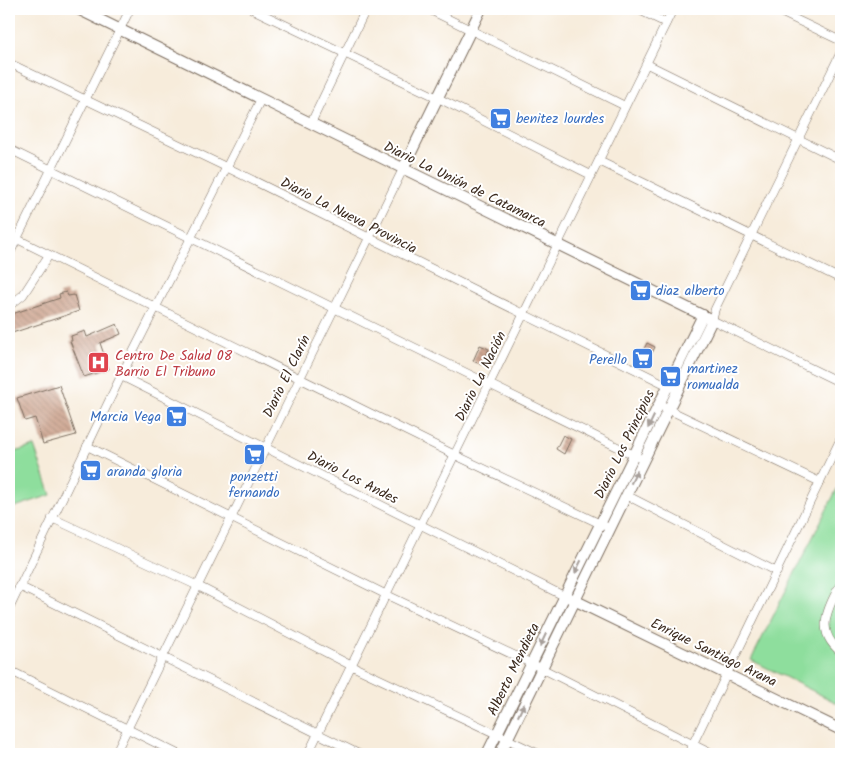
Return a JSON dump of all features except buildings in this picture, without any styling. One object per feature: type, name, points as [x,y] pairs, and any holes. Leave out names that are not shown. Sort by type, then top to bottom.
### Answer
[{"type":"street","name":"Diario La Unión de Catamarca","points":[[78,9],[841,383]]},
{"type":"street","points":[[9,255],[130,9]]},
{"type":"street","points":[[252,9],[438,98],[591,175]]},
{"type":"street","points":[[311,123],[366,9]]},
{"type":"street","points":[[428,9],[625,106]]},
{"type":"street","name":"Diario El Clarín","points":[[114,754],[481,9]]},
{"type":"street","points":[[637,9],[666,23]]},
{"type":"street","name":"Diario La Nación","points":[[308,754],[673,9]]},
{"type":"street","points":[[774,9],[841,41]]},
{"type":"street","name":"Diario Los Principios","points":[[564,596],[604,526],[708,317],[715,309],[841,52]]},
{"type":"street","name":"Diario La Nueva Provincia","points":[[9,63],[226,167],[672,388]]},
{"type":"street","points":[[647,64],[800,138],[841,160]]},
{"type":"street","points":[[9,609],[121,376],[261,98]]},
{"type":"street","points":[[9,149],[639,457]]},
{"type":"street","points":[[599,161],[841,279]]},
{"type":"street","points":[[9,235],[455,455],[604,526]]},
{"type":"street","points":[[9,306],[23,295],[49,255]]},
{"type":"street","name":"Diario Los Andes","points":[[121,376],[421,526],[564,596],[574,599]]},
{"type":"street","points":[[663,407],[820,482]]},
{"type":"street","points":[[688,754],[841,438]]},
{"type":"street","points":[[87,446],[712,754]]},
{"type":"street","name":"Diario Los Principios","points":[[574,599],[604,526],[626,495],[639,457]]},
{"type":"street","points":[[626,495],[777,572]]},
{"type":"street","points":[[52,518],[198,586],[352,666],[540,754]]},
{"type":"street","points":[[841,583],[828,610],[825,623],[830,642],[841,652]]},
{"type":"street","points":[[19,586],[359,754]]},
{"type":"street","name":"Alberto Mendieta","points":[[500,754],[564,596]]},
{"type":"street","name":"Alberto Mendieta","points":[[487,754],[574,599]]},
{"type":"street","name":"Enrique Santiago Arana","points":[[574,599],[841,730]]},
{"type":"street","points":[[9,670],[126,730],[178,754]]},
{"type":"green space","points":[[34,446],[51,495],[9,509],[9,454]]},
{"type":"green space","points":[[841,481],[841,705],[751,660]]},
{"type":"place","name":"benitez lourdes","points":[[500,118]]},
{"type":"place","name":"diaz alberto","points":[[640,290]]},
{"type":"place","name":"Perello","points":[[643,359]]},
{"type":"place","name":"Centro De Salud 08 Barrio El Tribuno","points":[[99,363]]},
{"type":"place","name":"martinez romualda","points":[[671,376]]},
{"type":"place","name":"Marcia Vega","points":[[177,416]]},
{"type":"place","name":"ponzetti fernando","points":[[254,454]]},
{"type":"place","name":"aranda gloria","points":[[91,471]]}]
